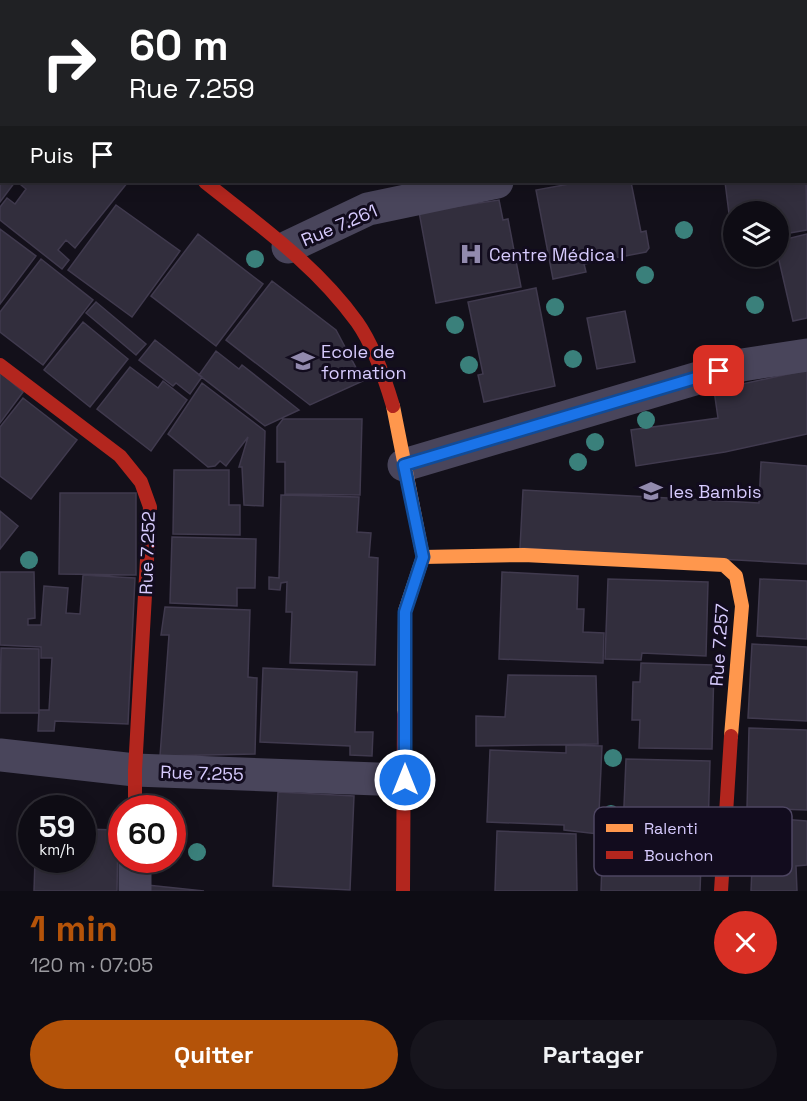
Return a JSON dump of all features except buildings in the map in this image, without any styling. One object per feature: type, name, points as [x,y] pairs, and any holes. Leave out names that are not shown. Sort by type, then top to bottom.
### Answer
[{"type":"street","points":[[206,183],[288,247],[329,287],[358,324],[378,364],[393,405],[423,557],[405,612],[403,891]]},
{"type":"street","name":"Rue 7.261","points":[[288,247],[368,209],[492,183]]},
{"type":"street","points":[[404,465],[742,365],[807,355]]},
{"type":"street","name":"Rue 7.252","points":[[0,365],[120,456],[141,482],[150,507],[151,530],[135,795]]},
{"type":"street","name":"Rue 7.257","points":[[423,557],[524,555],[724,565],[736,576],[742,606],[735,670],[727,807]]},
{"type":"street","name":"Rue 7.255","points":[[0,755],[135,770],[405,780]]},
{"type":"street","points":[[135,873],[135,891]]},
{"type":"street","name":"Rue 7.257","points":[[722,891],[723,876]]},
{"type":"traffic: slow","points":[[393,406],[423,557],[405,611],[404,714]]},
{"type":"traffic: slow","points":[[423,557],[524,555],[724,565],[736,576],[742,606],[731,736]]},
{"type":"traffic: jam","points":[[206,183],[286,247],[341,301],[369,341],[393,406]]},
{"type":"traffic: jam","points":[[0,365],[120,456],[141,482],[150,507],[135,795]]},
{"type":"traffic: jam","points":[[403,891],[404,714]]},
{"type":"traffic: jam","points":[[726,807],[731,736]]},
{"type":"traffic: jam","points":[[721,891],[722,876]]},
{"type":"place","name":"Centre Médica l","points":[[471,254]]},
{"type":"place","name":"Ecole de formation","points":[[303,361]]},
{"type":"place","name":"les Bambis","points":[[651,491]]},
{"type":"route","points":[[405,780],[405,612],[423,557],[404,465],[719,371]]}]
